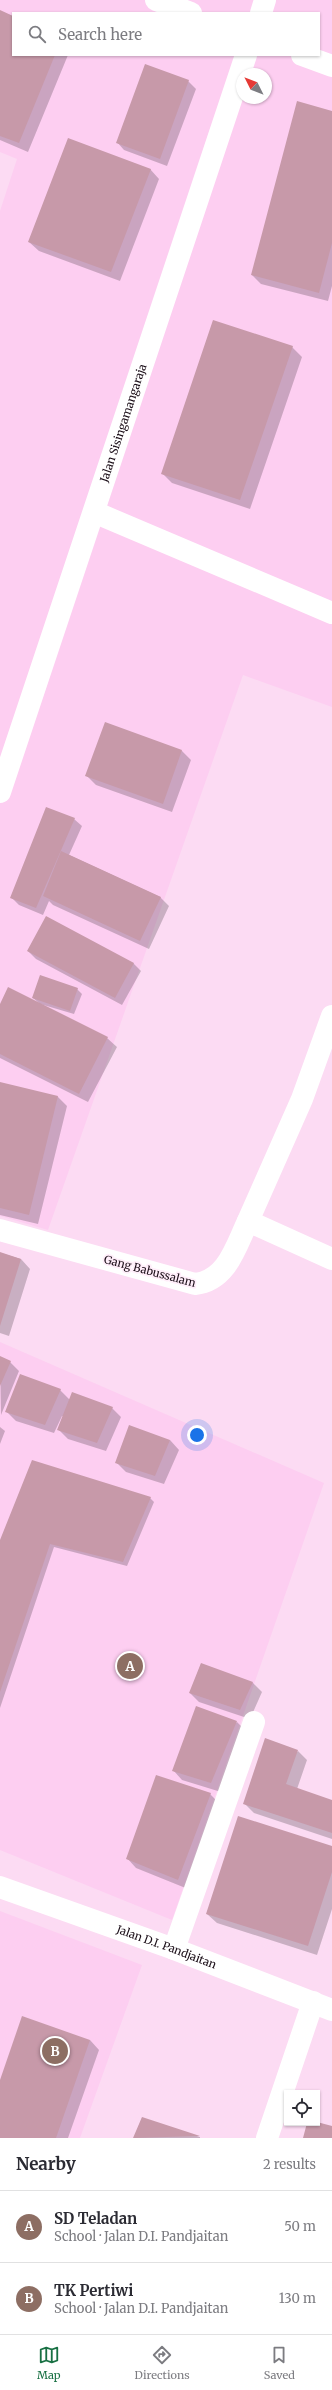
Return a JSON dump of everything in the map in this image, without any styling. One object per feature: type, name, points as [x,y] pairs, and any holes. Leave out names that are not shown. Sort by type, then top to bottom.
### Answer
[{"type":"street","points":[[156,0],[188,12]]},
{"type":"street","points":[[261,12],[265,0]]},
{"type":"street","name":"Jalan Sisingamangaraja","points":[[0,792],[246,56]]},
{"type":"street","points":[[305,56],[332,66]]},
{"type":"street","points":[[94,512],[332,613]]},
{"type":"street","name":"Gang Babussalam","points":[[0,1230],[196,1284],[207,1283],[220,1274],[231,1258],[302,1099],[332,1016]]},
{"type":"street","points":[[248,1221],[332,1259]]},
{"type":"street","points":[[174,1949],[254,1722]]},
{"type":"street","name":"Jalan D.I. Pandjaitan","points":[[0,1886],[174,1949],[322,2006]]},
{"type":"street","points":[[267,2138],[322,2006]]},
{"type":"shaded area","points":[[0,0],[332,0],[332,707],[243,675],[48,1230],[0,1216],[0,211],[17,159],[0,152]]},
{"type":"shaded area","points":[[0,1342],[324,1483],[172,1920],[0,1850]]},
{"type":"shaded area","points":[[0,1911],[142,1965],[80,2138],[0,2138]]},
{"type":"building","points":[[0,10],[12,16],[12,56],[55,56],[19,143],[0,136]]},
{"type":"building","points":[[145,64],[189,80],[160,159],[116,143]]},
{"type":"building","points":[[297,101],[332,111],[332,243],[319,293],[251,275]]},
{"type":"building","points":[[68,138],[151,169],[111,272],[28,242]]},
{"type":"building","points":[[213,320],[293,346],[240,500],[161,474]]},
{"type":"building","points":[[105,722],[182,750],[163,804],[85,776]]},
{"type":"building","points":[[46,807],[75,818],[36,908],[10,898]]},
{"type":"building","points":[[61,851],[161,897],[140,941],[43,896]]},
{"type":"building","points":[[46,916],[134,963],[115,998],[27,951]]},
{"type":"building","points":[[40,975],[78,988],[70,1011],[32,998]]},
{"type":"building","points":[[8,987],[108,1037],[79,1094],[0,1054],[0,1004]]},
{"type":"building","points":[[0,1082],[58,1096],[29,1215],[0,1208]]},
{"type":"building","points":[[0,1252],[21,1259],[0,1326]]},
{"type":"building","points":[[0,1356],[11,1361],[0,1386]]},
{"type":"building","points":[[20,1374],[61,1389],[45,1425],[5,1412]]},
{"type":"building","points":[[72,1392],[113,1407],[97,1443],[57,1430]]},
{"type":"building","points":[[129,1425],[170,1440],[155,1476],[115,1463]]},
{"type":"building","points":[[32,1460],[151,1497],[123,1562],[50,1544],[0,1692],[0,1540]]},
{"type":"building","points":[[201,1663],[253,1682],[240,1710],[189,1693]]},
{"type":"building","points":[[196,1706],[237,1721],[211,1783],[172,1771]]},
{"type":"building","points":[[265,1738],[298,1750],[286,1784],[332,1800],[332,1833],[243,1804]]},
{"type":"building","points":[[156,1775],[211,1793],[178,1880],[126,1859]]},
{"type":"building","points":[[238,1816],[332,1846],[332,1872],[308,1946],[206,1914]]},
{"type":"building","points":[[22,2016],[90,2040],[56,2138],[0,2138],[0,2080]]},
{"type":"building","points":[[142,2117],[200,2136],[133,2138]]},
{"type":"building","points":[[320,2123],[332,2126],[332,2138],[303,2138],[306,2126],[320,2126]]},
{"type":"place","name":"SD Teladan","points":[[130,1666]]},
{"type":"place","name":"TK Pertiwi","points":[[55,2051]]}]
